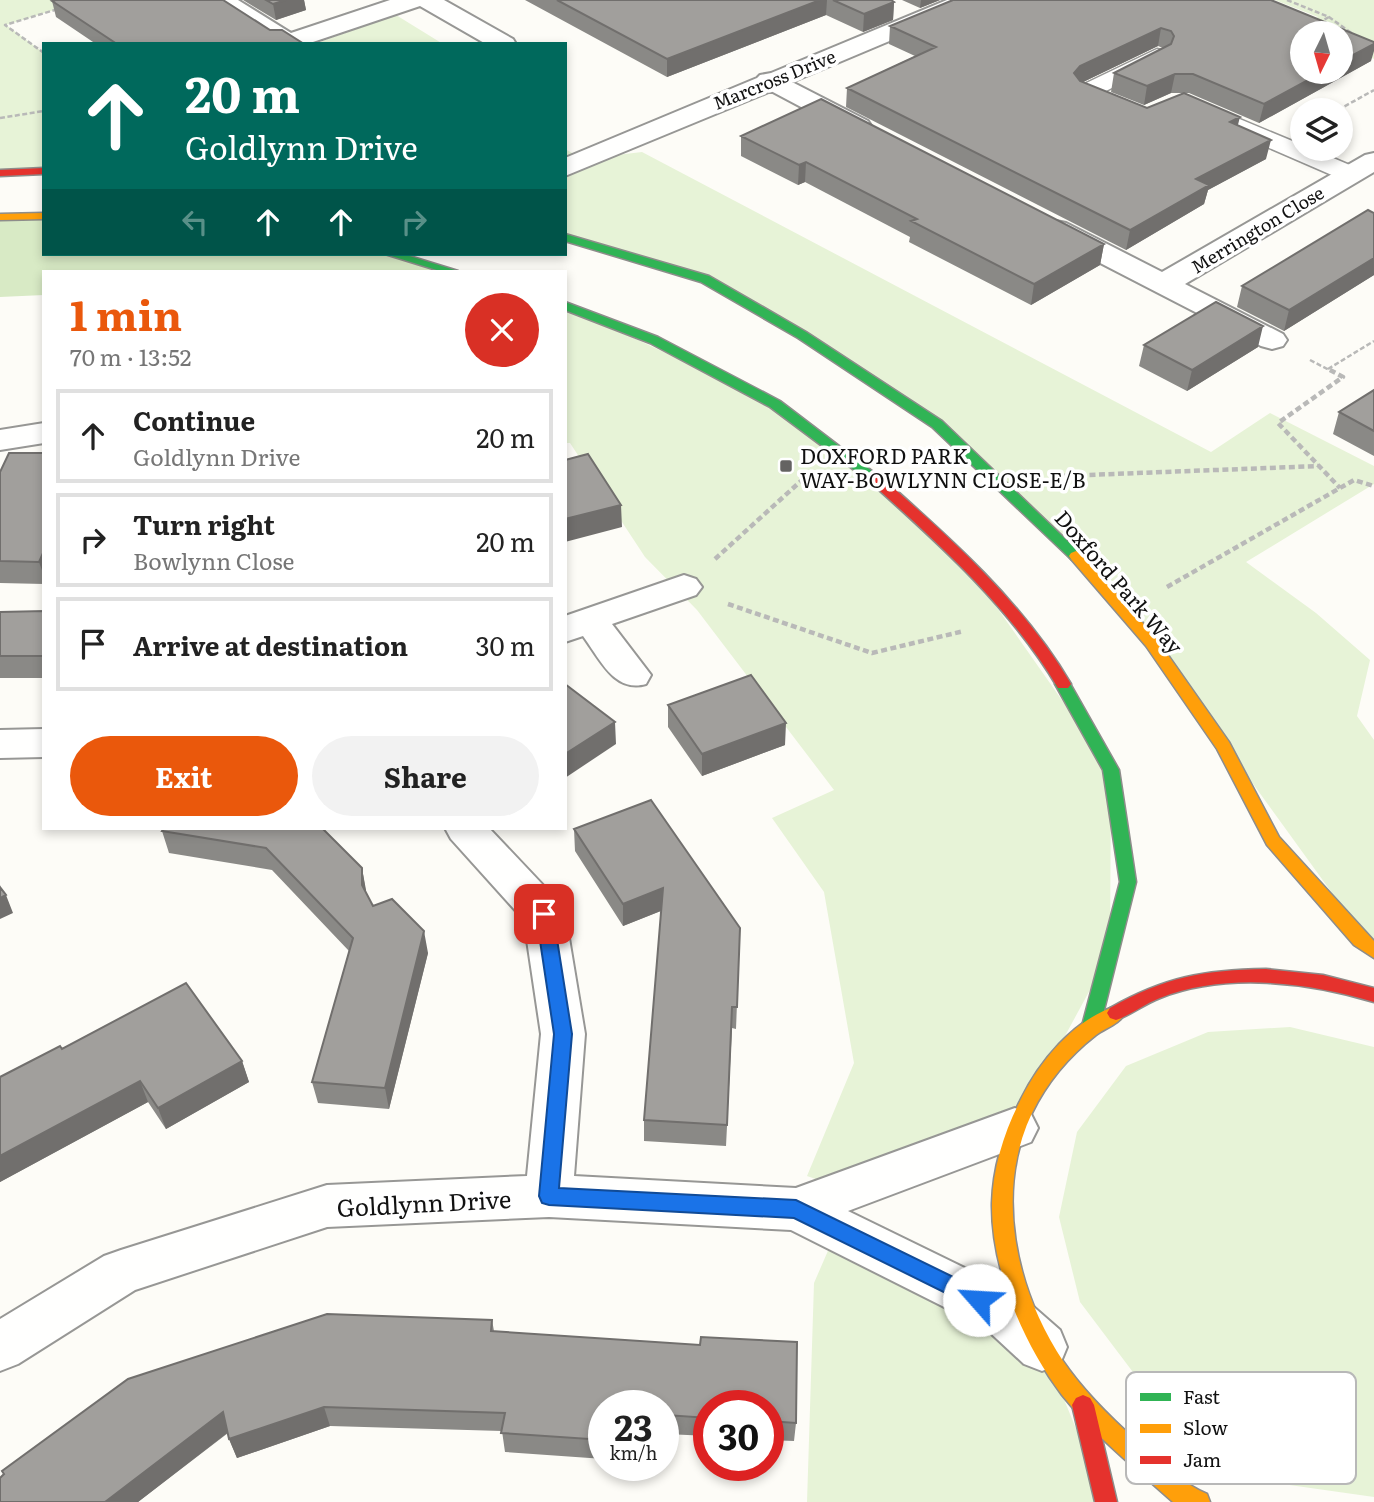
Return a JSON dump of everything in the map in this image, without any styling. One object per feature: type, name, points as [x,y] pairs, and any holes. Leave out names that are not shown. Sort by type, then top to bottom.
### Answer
[{"type":"main road","points":[[0,173],[42,171]]},
{"type":"main road","points":[[0,217],[42,216]]},
{"type":"main road","name":"Doxford Park Way","points":[[567,234],[705,279],[802,335],[937,424],[1061,539],[1151,642],[1223,746],[1273,841],[1360,940],[1374,951]]},
{"type":"main road","points":[[398,256],[448,270]]},
{"type":"main road","points":[[567,307],[654,340],[775,404],[878,481],[960,555],[1048,657],[1111,770],[1128,883],[1091,1026]]},
{"type":"main road","points":[[1126,1444],[1083,1405],[1043,1348],[1011,1269],[1002,1201],[1015,1128],[1043,1073],[1091,1026],[1158,991],[1236,975],[1343,984],[1374,995]]},
{"type":"main road","points":[[1083,1405],[1106,1502]]},
{"type":"main road","points":[[1170,1484],[1181,1494],[1199,1502]]},
{"type":"street","points":[[222,0],[288,42],[413,0]]},
{"type":"street","points":[[427,0],[500,42]]},
{"type":"street","name":"Marcross Drive","points":[[567,180],[574,163],[967,0]]},
{"type":"street","points":[[887,5],[919,20]]},
{"type":"street","points":[[769,80],[880,138]]},
{"type":"street","name":"Merrington Close","points":[[1163,284],[1362,167]]},
{"type":"street","points":[[1027,214],[1272,340]]},
{"type":"street","points":[[0,440],[42,433]]},
{"type":"street","points":[[633,675],[577,624],[684,587]]},
{"type":"street","points":[[0,744],[42,743]]},
{"type":"street","points":[[467,830],[544,914],[563,1034],[549,1196]]},
{"type":"street","points":[[796,1209],[1015,1128]]},
{"type":"street","name":"Goldlynn Drive","points":[[0,1347],[121,1272],[327,1206],[549,1196],[796,1209]]},
{"type":"street","points":[[796,1209],[1002,1311],[1043,1348]]},
{"type":"lane","points":[[1144,117],[1086,92],[1157,56]]},
{"type":"lane","name":"Merrington Close","points":[[1168,106],[1180,100],[1362,167]]},
{"type":"path","points":[[1287,0],[1329,17],[1363,42]]},
{"type":"path","points":[[42,52],[5,25],[63,7]]},
{"type":"path","points":[[1321,21],[1329,17]]},
{"type":"path","points":[[1353,102],[1374,90]]},
{"type":"path","points":[[0,118],[42,111]]},
{"type":"path","points":[[1272,340],[1343,377],[1278,423],[1340,488]]},
{"type":"path","points":[[1328,369],[1374,341]]},
{"type":"path","points":[[835,450],[684,587],[756,616],[872,653],[968,630]]},
{"type":"path","points":[[995,478],[1319,466]]},
{"type":"path","points":[[1167,587],[1354,480],[1374,486]]},
{"type":"green space","points":[[0,0],[86,0],[6,25],[42,52],[42,171],[0,173]]},
{"type":"green space","points":[[1275,0],[1374,0],[1374,59],[1353,50],[1353,21],[1311,21],[1318,17]]},
{"type":"green space","points":[[396,15],[440,42],[320,42]]},
{"type":"green space","points":[[567,150],[583,159],[642,152],[1211,452],[1270,413],[1374,466],[1374,484],[1246,562],[1316,613],[1370,660],[1357,716],[1374,740],[1374,951],[1151,643],[937,424],[705,279],[567,237]]},
{"type":"green space","points":[[42,216],[42,256],[398,256],[448,270],[42,270],[42,295],[0,297],[0,217]]},
{"type":"green space","points":[[567,307],[775,404],[960,555],[1111,770],[1110,953],[1015,1128],[847,1190],[807,1176],[854,1063],[824,892],[772,818],[834,790],[697,610],[645,557],[570,443],[567,443]]},
{"type":"green space","points":[[1290,1027],[1374,1047],[1374,1497],[1283,1484],[1356,1484],[1356,1372],[1133,1372],[1080,1302],[1059,1217],[1077,1132],[1126,1066],[1208,1032]]},
{"type":"green space","points":[[837,1230],[1043,1348],[1106,1502],[807,1502],[814,1283]]},
{"type":"building","points":[[223,0],[270,30],[282,30],[301,42],[114,42],[52,1]]},
{"type":"building","points":[[266,0],[286,0],[273,4]]},
{"type":"building","points":[[557,0],[820,0],[667,59]]},
{"type":"building","points":[[833,0],[891,0],[894,2],[864,14]]},
{"type":"building","points":[[953,0],[1271,0],[1322,21],[1290,21],[1290,84],[1301,84],[1264,104],[1193,74],[1175,74],[1147,86],[1114,73],[1171,44],[1174,36],[1171,31],[1161,28],[1080,66],[1074,73],[1080,81],[1147,108],[1184,93],[1240,117],[1230,122],[1271,140],[1196,179],[1209,185],[1130,230],[847,88],[936,47],[890,26]]},
{"type":"building","points":[[1353,33],[1374,44],[1353,55]]},
{"type":"building","points":[[821,99],[1104,244],[1034,284],[911,221],[917,219],[806,162],[799,165],[741,136]]},
{"type":"building","points":[[1368,210],[1374,213],[1374,258],[1289,310],[1242,286]]},
{"type":"building","points":[[1216,302],[1263,326],[1192,370],[1144,345]]},
{"type":"building","points":[[1374,390],[1374,431],[1339,412]]},
{"type":"building","points":[[9,453],[42,453],[42,555],[39,562],[0,561],[0,472]]},
{"type":"building","points":[[588,454],[621,505],[567,518],[567,459]]},
{"type":"building","points":[[42,611],[42,656],[0,656],[0,612]]},
{"type":"building","points":[[751,675],[786,723],[702,754],[668,705]]},
{"type":"building","points":[[567,686],[615,722],[567,753]]},
{"type":"building","points":[[651,800],[740,928],[737,1007],[732,1007],[727,1125],[644,1120],[663,888],[623,904],[574,829]]},
{"type":"building","points":[[324,830],[362,868],[362,885],[373,906],[392,899],[424,931],[385,1088],[312,1082],[353,938],[266,848],[162,831]]},
{"type":"building","points":[[0,887],[6,895],[0,898]]},
{"type":"building","points":[[186,983],[242,1061],[158,1108],[140,1081],[0,1156],[0,1077],[60,1046],[62,1049]]},
{"type":"building","points":[[327,1314],[492,1320],[491,1331],[700,1345],[701,1337],[797,1342],[796,1423],[784,1422],[784,1390],[693,1390],[693,1417],[679,1416],[679,1390],[588,1390],[588,1439],[501,1433],[505,1413],[324,1407],[229,1439],[223,1412],[105,1502],[0,1502],[0,1478],[4,1474],[2,1471],[128,1379]]},
{"type":"traffic: fast","points":[[567,238],[705,279],[802,335],[937,424],[1076,556]]},
{"type":"traffic: fast","points":[[398,256],[448,270]]},
{"type":"traffic: fast","points":[[567,307],[654,340],[775,404],[874,478]]},
{"type":"traffic: fast","points":[[1063,684],[1111,770],[1128,882],[1091,1026]]},
{"type":"traffic: slow","points":[[0,217],[42,216]]},
{"type":"traffic: slow","points":[[1076,556],[1151,642],[1223,746],[1273,841],[1360,940],[1374,951]]},
{"type":"traffic: slow","points":[[1116,1013],[1091,1028],[1069,1047],[1034,1091],[1012,1143],[1005,1171],[1002,1217],[1014,1275],[1043,1347],[1056,1369],[1087,1408],[1126,1445]]},
{"type":"traffic: slow","points":[[1170,1484],[1181,1494],[1199,1502]]},
{"type":"traffic: jam","points":[[0,173],[42,171]]},
{"type":"traffic: jam","points":[[874,478],[960,555],[1048,658],[1063,684]]},
{"type":"traffic: jam","points":[[1116,1013],[1158,991],[1210,979],[1238,977],[1295,978],[1374,995]]},
{"type":"traffic: jam","points":[[1083,1405],[1106,1502]]},
{"type":"place","name":"DOXFORD PARK WAY-BOWLYNN CLOSE-E/B","points":[[786,466]]},
{"type":"route","points":[[544,914],[563,1034],[549,1196],[796,1209],[979,1300]]}]
